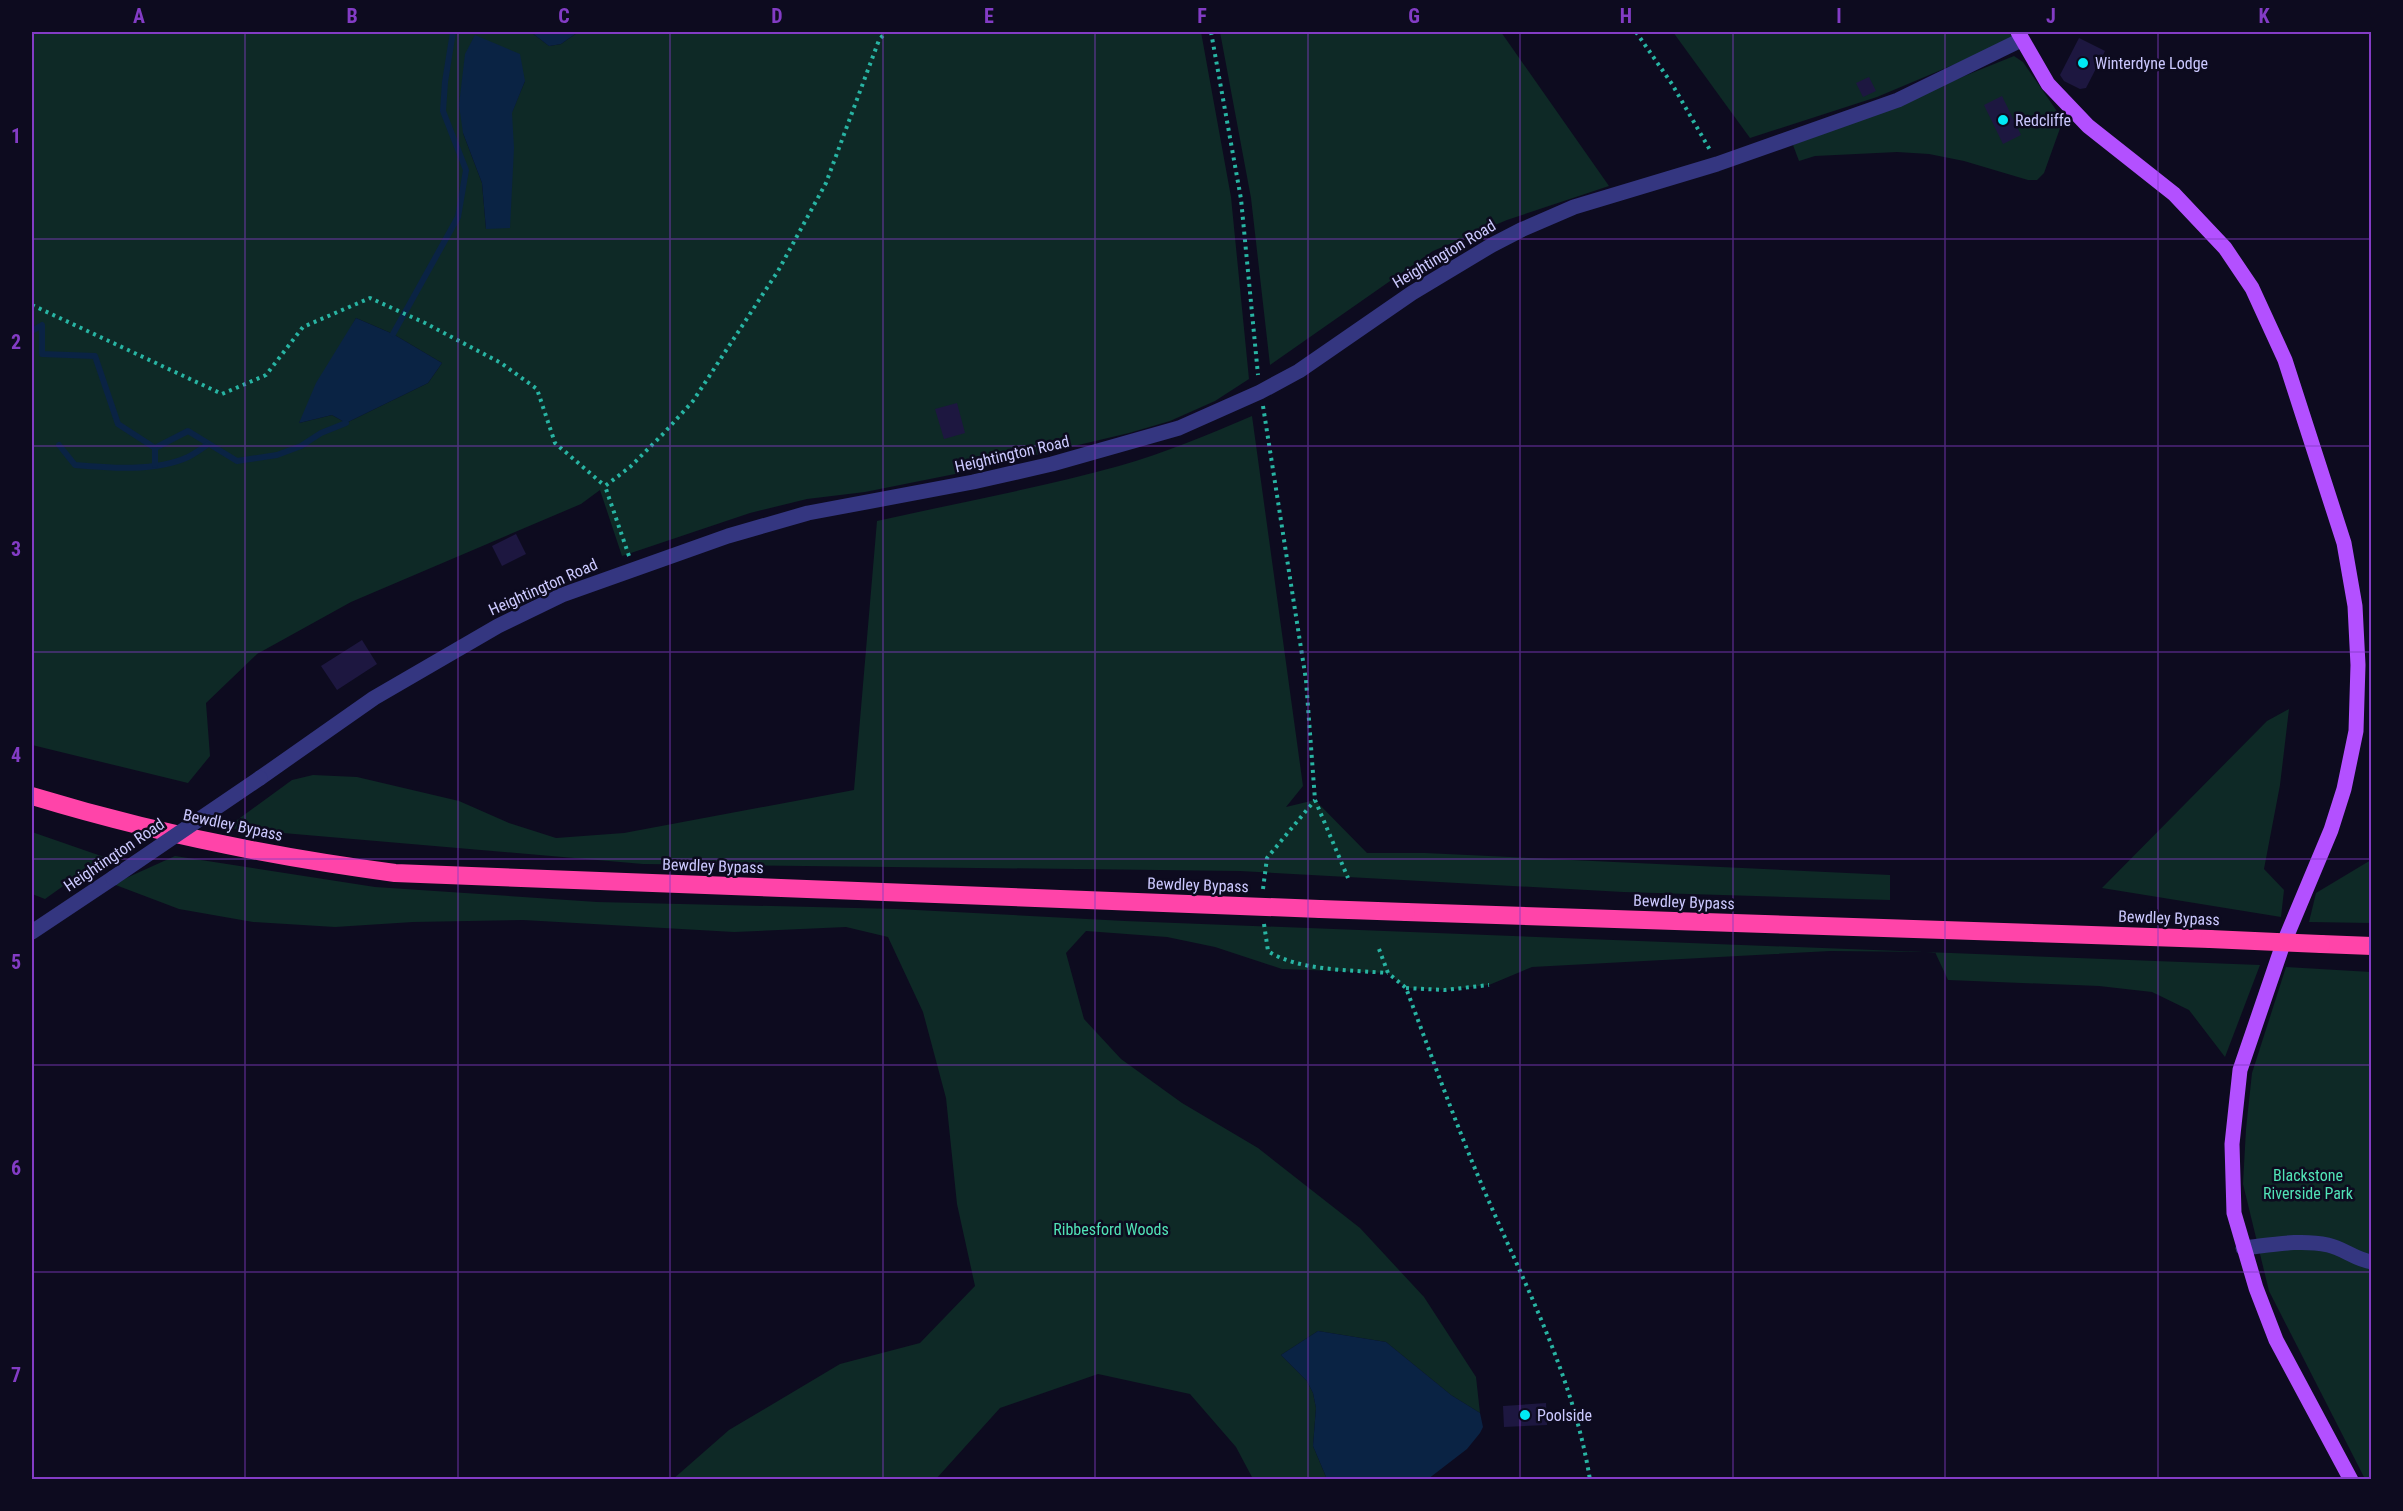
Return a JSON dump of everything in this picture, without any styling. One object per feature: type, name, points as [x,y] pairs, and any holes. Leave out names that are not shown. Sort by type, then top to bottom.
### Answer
[{"type":"highway","name":"Bewdley Bypass","points":[[32,796],[234,847],[321,863],[396,873],[1262,907],[2372,946]]},
{"type":"main road","points":[[2020,36],[2048,84],[2088,126],[2174,194],[2225,248],[2252,288],[2285,360],[2344,543],[2355,606],[2358,665],[2356,731],[2344,789],[2331,830],[2282,947],[2240,1070],[2232,1144],[2234,1214],[2243,1248],[2276,1340],[2351,1479]]},
{"type":"street","name":"Heightington Road","points":[[32,932],[374,698],[498,626],[562,595],[632,568],[728,536],[808,513],[985,480],[1145,440],[1206,418],[1299,371],[1412,293],[1521,230],[1574,207],[1717,164],[1898,100],[2020,36]]},
{"type":"street","points":[[2243,1248],[2289,1242],[2330,1245],[2359,1260],[2372,1263]]},
{"type":"path","points":[[605,486],[647,450],[693,401],[778,271],[826,183],[879,40],[886,32]]},
{"type":"path","points":[[1211,32],[1231,132],[1241,199],[1260,392],[1306,680],[1315,800],[1348,878]]},
{"type":"path","points":[[1636,32],[1695,121],[1717,164]]},
{"type":"path","points":[[32,305],[222,394],[266,375],[303,327],[370,298],[425,323],[501,363],[537,389],[555,443],[605,486],[632,568]]},
{"type":"path","points":[[1315,800],[1267,858],[1262,907],[1268,951],[1281,960],[1388,973]]},
{"type":"path","points":[[1379,949],[1388,973],[1406,988],[1477,1173],[1557,1357],[1578,1426],[1590,1479]]},
{"type":"path","points":[[1406,988],[1445,990],[1489,985]]},
{"type":"green space","points":[[32,32],[531,32],[549,46],[561,44],[578,32],[1201,32],[1231,197],[1249,379],[1215,401],[1170,421],[1129,433],[965,472],[865,492],[807,499],[750,513],[622,556],[600,490],[581,504],[351,602],[257,654],[206,703],[210,756],[188,783],[32,745]],"holes":[[[525,81],[512,112],[486,229],[482,183],[463,133]],[[356,318],[393,334],[442,363],[428,383],[346,423],[332,415],[299,423]]]},
{"type":"green space","points":[[1220,32],[1501,32],[1609,186],[1507,220],[1433,251],[1270,365],[1251,198]]},
{"type":"green space","points":[[1673,32],[2012,32],[2013,34],[2010,41],[1877,97],[1750,138]]},
{"type":"green space","points":[[2014,56],[2023,62],[2063,120],[2044,173],[2037,180],[2028,180],[1964,161],[1929,154],[1897,152],[1815,156],[1799,161],[1793,145]]},
{"type":"green space","points":[[1252,416],[1303,786],[1286,807],[1315,800],[1367,853],[1425,853],[1890,875],[1890,900],[1623,892],[1240,871],[643,864],[226,828],[292,780],[313,775],[357,777],[459,801],[509,823],[556,838],[624,833],[854,790],[877,521],[1119,466],[1186,443]]},
{"type":"green space","points":[[2289,709],[2280,785],[2264,869],[2284,890],[2281,917],[2102,888],[2267,721]]},
{"type":"green space","points":[[32,832],[104,857],[45,899],[32,894]]},
{"type":"green space","name":"Ribbesford Woods","points":[[175,856],[375,887],[597,902],[897,909],[1125,921],[1921,952],[1830,951],[1532,967],[1489,985],[1445,990],[1406,988],[1388,973],[1282,969],[1215,947],[1167,937],[1086,931],[1066,953],[1084,1019],[1121,1059],[1182,1103],[1258,1148],[1360,1228],[1424,1297],[1476,1377],[1480,1413],[1451,1395],[1386,1342],[1318,1331],[1281,1355],[1307,1381],[1313,1393],[1316,1408],[1313,1446],[1327,1479],[1253,1479],[1236,1447],[1190,1394],[1098,1374],[1000,1408],[936,1479],[672,1480],[729,1430],[840,1364],[920,1343],[975,1286],[957,1204],[946,1098],[923,1012],[888,937],[846,927],[734,932],[523,920],[413,922],[335,927],[253,922],[179,909],[113,884]]},
{"type":"green space","points":[[2371,860],[2371,923],[2309,922],[2316,893]]},
{"type":"green space","points":[[1935,952],[2260,965],[2225,1057],[2189,1010],[2152,992],[2099,986],[1948,980]]},
{"type":"green space","name":"Blackstone Riverside Park","points":[[2286,967],[2371,972],[2371,1479],[2365,1479],[2269,1291],[2243,1184],[2252,1073]]},
{"type":"water","points":[[531,32],[578,32],[561,44],[549,46]]},
{"type":"water","points":[[475,35],[520,54],[525,81],[512,113],[514,148],[510,228],[486,229],[482,183],[463,133],[459,105],[465,54]]},
{"type":"water","points":[[356,318],[393,334],[442,363],[428,383],[346,423],[332,415],[299,423],[316,383]]},
{"type":"water","points":[[1318,1331],[1386,1342],[1451,1395],[1480,1413],[1483,1427],[1480,1433],[1467,1449],[1428,1479],[1327,1479],[1313,1446],[1316,1408],[1313,1393],[1307,1381],[1281,1355]]},
{"type":"building","name":"Winterdyne Lodge","points":[[2079,38],[2105,51],[2086,88],[2080,89],[2064,81],[2060,75]]},
{"type":"building","points":[[1869,77],[1876,91],[1863,97],[1856,83]]},
{"type":"building","name":"Redcliffe","points":[[2002,96],[2021,135],[2003,144],[1984,105]]},
{"type":"building","points":[[957,403],[965,433],[944,439],[935,409]]},
{"type":"building","points":[[516,534],[526,554],[502,566],[492,546]]},
{"type":"building","points":[[362,640],[377,664],[337,690],[321,666]]},
{"type":"building","name":"Poolside","points":[[1546,1403],[1547,1425],[1504,1427],[1503,1406]]},
{"type":"waterway","points":[[393,334],[458,217],[466,170],[443,111],[453,32]]},
{"type":"waterway","points":[[32,331],[42,325],[42,354],[95,356],[118,424],[155,448],[188,431],[237,461],[277,455],[301,446],[321,433],[346,423]]},
{"type":"waterway","points":[[59,445],[75,465],[132,468],[175,462],[207,445]]},
{"type":"waterway","points":[[155,448],[155,465]]},
{"type":"place","name":"Winterdyne Lodge","points":[[2083,63]]},
{"type":"place","name":"Redcliffe","points":[[2003,120]]},
{"type":"place","name":"Poolside","points":[[1525,1415]]}]
